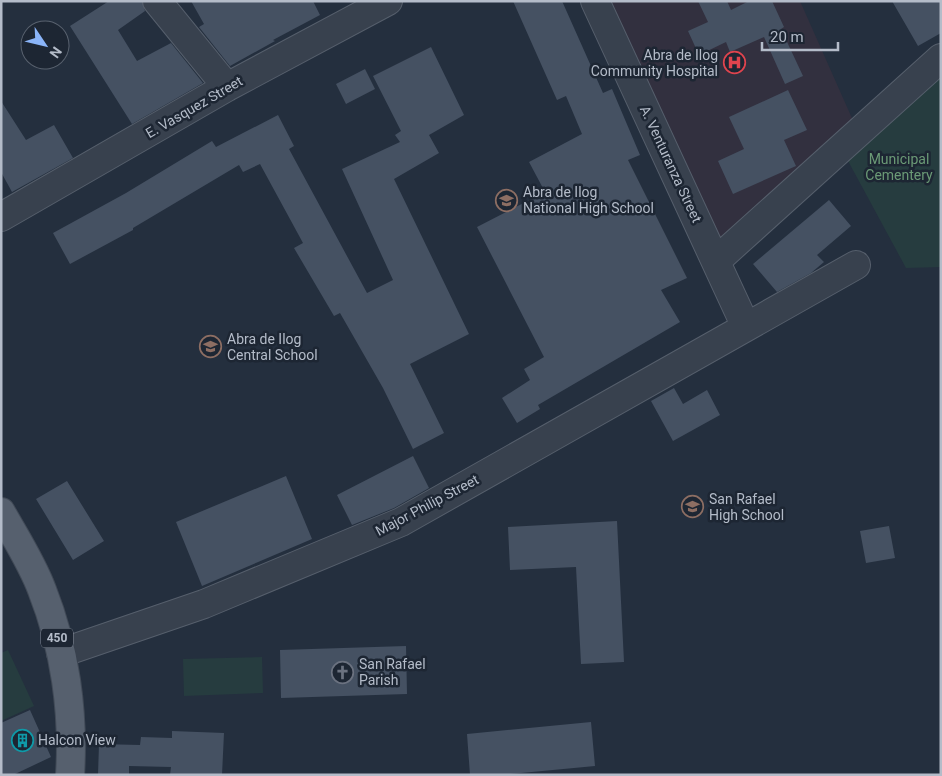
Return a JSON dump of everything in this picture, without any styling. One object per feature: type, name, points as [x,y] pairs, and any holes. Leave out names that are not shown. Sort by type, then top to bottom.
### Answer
[{"type":"main road","name":"450","points":[[1,512],[8,540],[42,588],[61,653],[69,697],[70,775]]},
{"type":"street","points":[[157,1],[227,87]]},
{"type":"street","name":"E. Vasquez Street","points":[[4,210],[388,1]]},
{"type":"street","name":"A. Venturanza Street","points":[[594,1],[746,327]]},
{"type":"street","points":[[716,262],[941,58]]},
{"type":"street","name":"Major Philip Street","points":[[61,653],[204,604],[400,522],[856,264]]},
{"type":"shaded area","name":"Abra de Ilog Community Hospital","points":[[611,1],[800,1],[855,125],[722,244]]},
{"type":"green space","name":"Municipal Cementery","points":[[941,75],[941,267],[906,268],[847,159]]},
{"type":"green space","points":[[8,650],[34,706],[1,721],[1,653]]},
{"type":"green space","points":[[262,657],[263,693],[184,696],[183,659]]},
{"type":"building","points":[[109,1],[142,1],[145,11],[118,30],[137,61],[171,43],[203,83],[132,124],[70,26]]},
{"type":"building","points":[[191,1],[313,1],[320,15],[230,66],[199,27],[204,24]]},
{"type":"building","points":[[513,1],[562,1],[603,93],[612,89],[640,155],[628,160],[687,278],[661,290],[680,322],[538,405],[540,409],[517,423],[502,398],[530,380],[524,369],[544,357],[477,227],[545,192],[529,162],[582,134],[566,96],[557,100]]},
{"type":"building","points":[[698,1],[727,1],[731,10],[749,1],[772,1],[784,27],[781,29],[803,76],[785,84],[764,37],[730,52],[726,42],[699,55],[688,31],[708,22]]},
{"type":"building","points":[[892,1],[941,1],[941,33],[918,46]]},
{"type":"building","points":[[431,47],[464,115],[429,135],[439,153],[394,179],[469,334],[410,364],[444,433],[413,449],[383,388],[340,313],[334,316],[294,248],[303,243],[260,164],[243,172],[239,165],[133,228],[133,230],[70,264],[53,233],[126,193],[212,141],[216,147],[278,115],[294,146],[289,149],[367,293],[393,280],[342,169],[400,142],[395,135],[401,131],[373,76]]},
{"type":"building","points":[[365,69],[375,89],[346,104],[336,84]]},
{"type":"building","points":[[788,90],[807,130],[784,140],[796,166],[733,194],[718,161],[744,149],[729,117]]},
{"type":"building","points":[[1,101],[26,140],[54,125],[73,158],[12,192],[1,172]]},
{"type":"building","points":[[829,200],[851,226],[817,255],[824,262],[811,273],[777,292],[753,264]]},
{"type":"building","points":[[674,388],[683,404],[707,390],[720,415],[673,441],[651,401]]},
{"type":"building","points":[[413,456],[429,488],[394,508],[352,525],[337,495]]},
{"type":"building","points":[[286,476],[312,539],[202,586],[176,522]]},
{"type":"building","points":[[67,481],[104,541],[73,560],[36,499]]},
{"type":"building","points":[[617,521],[624,662],[581,664],[576,567],[510,570],[508,527]]},
{"type":"building","points":[[889,526],[895,558],[866,563],[860,531]]},
{"type":"building","name":"San Rafael Parish","points":[[406,646],[407,694],[281,698],[280,650]]},
{"type":"building","name":"Halcon View","points":[[30,710],[51,757],[13,775],[1,775],[1,723]]},
{"type":"building","points":[[591,722],[595,766],[499,775],[470,775],[467,734]]},
{"type":"building","points":[[172,731],[224,733],[222,775],[170,775],[171,767],[129,766],[129,775],[98,775],[99,744],[140,745],[141,737],[172,738]]},
{"type":"place","name":"Abra de Ilog Community Hospital","points":[[734,63]]},
{"type":"place","name":"Abra de Ilog National High School","points":[[507,200]]},
{"type":"place","name":"Abra de Ilog Central School","points":[[211,347]]},
{"type":"place","name":"San Rafael High School","points":[[693,507]]},
{"type":"place","name":"San Rafael Parish","points":[[343,672]]},
{"type":"place","name":"Halcon View","points":[[22,740]]}]
